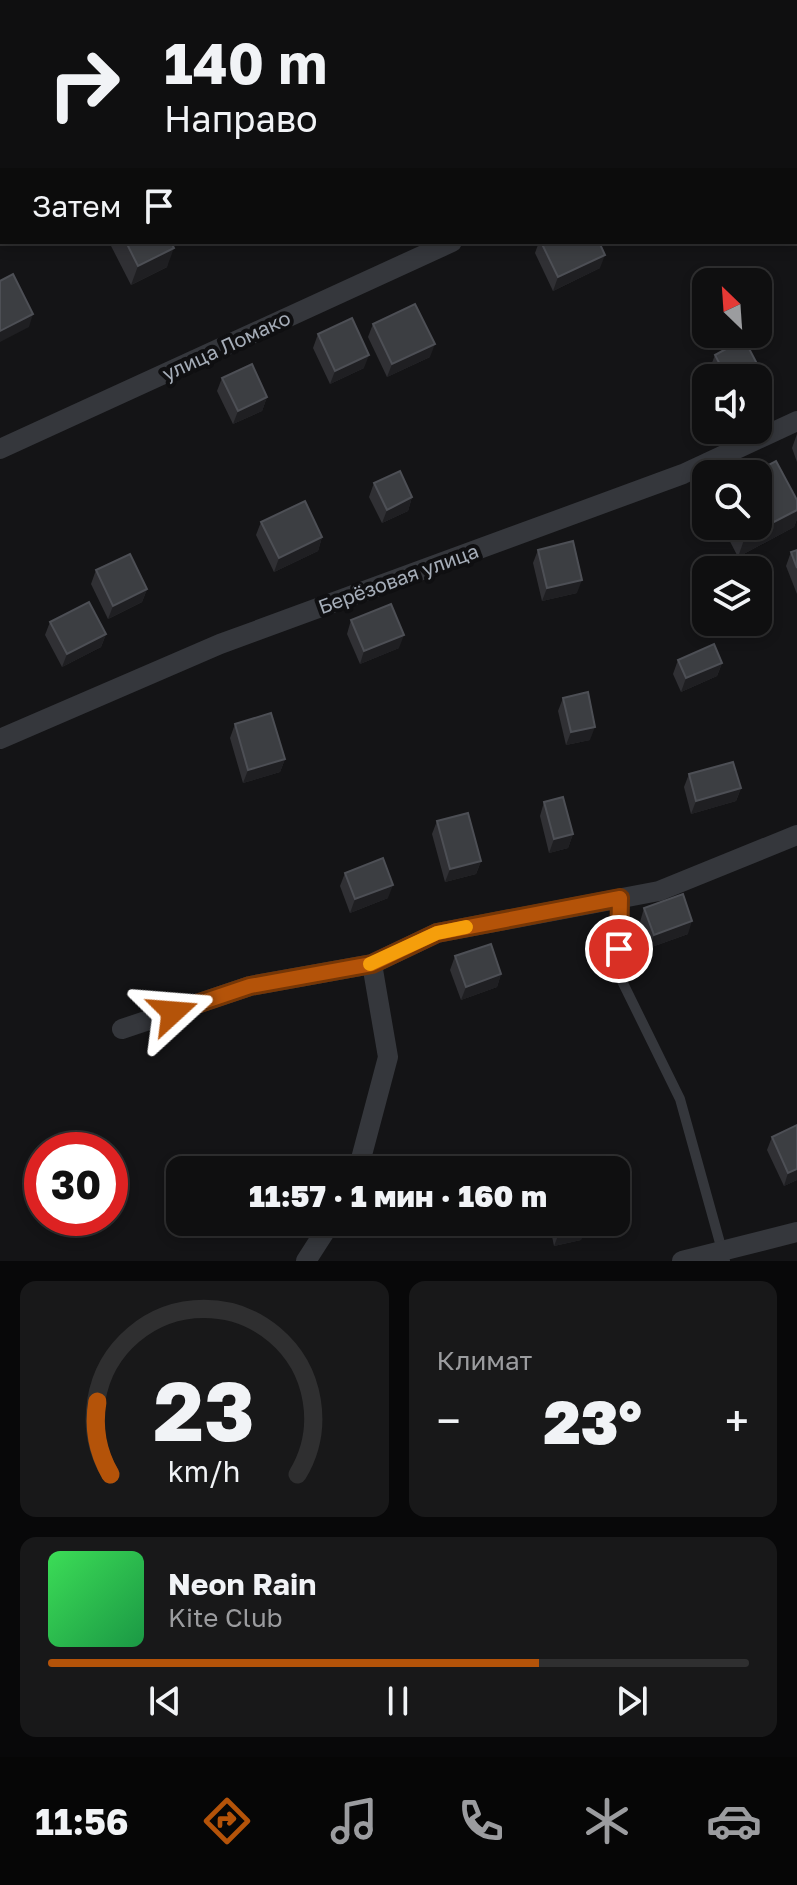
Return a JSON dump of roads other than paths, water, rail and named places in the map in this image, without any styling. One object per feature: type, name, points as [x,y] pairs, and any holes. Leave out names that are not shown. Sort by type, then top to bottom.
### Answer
[{"type":"street","name":"улица Ломако","points":[[0,449],[448,244]]},
{"type":"street","name":"Берёзовая улица","points":[[0,739],[220,644],[683,474],[797,421]]},
{"type":"street","points":[[122,1029],[250,986],[372,964],[437,933],[659,891],[797,835]]},
{"type":"street","points":[[362,1156],[388,1057],[372,964]]},
{"type":"street","points":[[682,1261],[724,1256],[797,1232]]},
{"type":"street","points":[[306,1261],[322,1236]]},
{"type":"lane","points":[[620,898],[619,975],[680,1099],[724,1256]]}]
